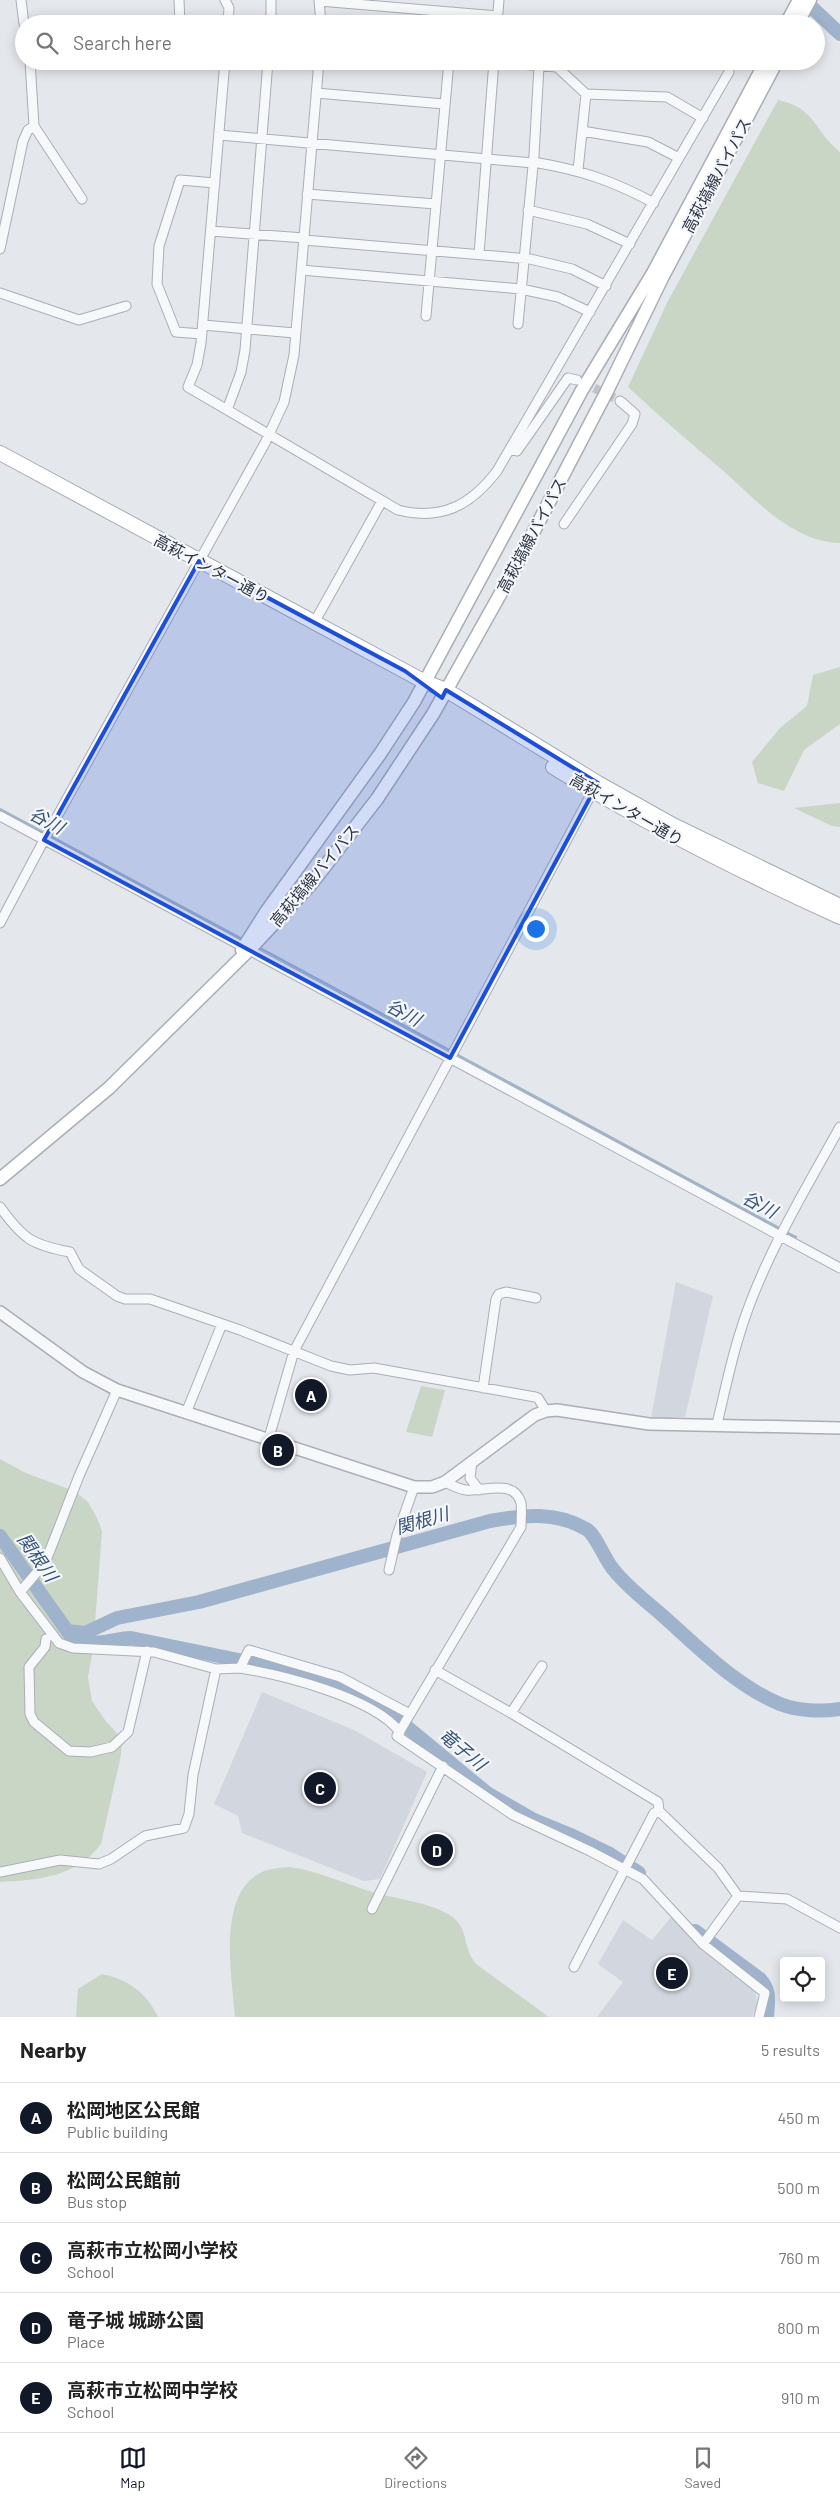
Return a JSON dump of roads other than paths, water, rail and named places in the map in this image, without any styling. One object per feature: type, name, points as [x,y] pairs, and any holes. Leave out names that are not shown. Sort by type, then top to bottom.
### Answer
[{"type":"main road","points":[[791,15],[799,0]]},
{"type":"main road","points":[[802,15],[810,0]]},
{"type":"main road","name":"高萩塙線バイパス","points":[[0,1179],[109,1088],[312,883],[341,847],[401,764],[444,694],[566,471],[757,87],[763,70]]},
{"type":"main road","name":"高萩塙線バイパス","points":[[247,948],[266,912],[380,754],[424,682],[582,390],[653,273],[757,87],[770,70]]},
{"type":"main road","name":"高萩インター通り","points":[[0,453],[424,682],[668,834],[742,872],[840,917]]},
{"type":"main road","name":"高萩インター通り","points":[[595,787],[840,906]]},
{"type":"street","points":[[21,0],[23,15]]},
{"type":"street","points":[[179,0],[180,15]]},
{"type":"street","points":[[226,0],[229,8],[229,15]]},
{"type":"street","points":[[271,0],[271,15]]},
{"type":"street","points":[[320,15],[319,0],[357,2],[470,15]]},
{"type":"street","points":[[498,15],[499,0]]},
{"type":"street","points":[[31,70],[34,126],[82,199]]},
{"type":"street","points":[[224,70],[202,330],[197,365],[188,387],[398,510],[426,514],[441,512],[468,502],[486,486],[510,450],[729,72]]},
{"type":"street","points":[[228,410],[240,372],[246,330],[267,70]]},
{"type":"street","points":[[0,923],[269,434],[289,386],[318,70]]},
{"type":"street","points":[[426,316],[448,70]]},
{"type":"street","points":[[479,254],[493,70]]},
{"type":"street","points":[[518,324],[533,162],[539,70]]},
{"type":"street","points":[[560,70],[586,94],[667,97],[702,118]]},
{"type":"street","points":[[316,93],[444,104]]},
{"type":"street","points":[[578,170],[586,94]]},
{"type":"street","points":[[0,249],[23,141],[28,130],[34,126]]},
{"type":"street","points":[[582,131],[648,142],[679,158]]},
{"type":"street","points":[[219,135],[533,162],[578,170],[606,179],[654,203]]},
{"type":"street","points":[[215,183],[180,180],[159,246],[158,287],[176,332],[246,330],[295,333]]},
{"type":"street","points":[[308,194],[436,204]]},
{"type":"street","points":[[528,210],[587,224],[630,244]]},
{"type":"street","points":[[211,231],[524,258],[572,269],[606,286]]},
{"type":"street","points":[[301,270],[521,289],[558,297],[590,312]]},
{"type":"street","points":[[0,293],[79,320],[126,306]]},
{"type":"street","points":[[510,450],[517,451],[568,378],[577,380]]},
{"type":"street","points":[[564,524],[632,424],[635,414],[620,401]]},
{"type":"street","points":[[314,623],[382,501]]},
{"type":"street","points":[[268,1441],[294,1351],[595,787]]},
{"type":"street","points":[[0,816],[840,1268]]},
{"type":"street","points":[[717,1424],[738,1336],[780,1237],[840,1127]]},
{"type":"street","points":[[0,1207],[30,1240],[38,1245],[70,1252],[79,1269],[117,1296],[125,1299],[150,1299],[222,1324],[331,1366],[350,1370],[374,1368],[538,1398],[546,1411]]},
{"type":"street","points":[[483,1388],[496,1299],[499,1294],[506,1292],[536,1298]]},
{"type":"street","points":[[0,1312],[83,1372],[118,1390],[268,1441],[414,1487],[432,1487],[445,1482],[535,1415],[546,1411],[557,1410],[648,1424],[717,1424],[774,1428],[820,1426],[840,1428]]},
{"type":"street","points":[[186,1413],[222,1324]]},
{"type":"street","points":[[20,1592],[25,1583],[45,1564],[79,1476],[118,1390]]},
{"type":"street","points":[[472,1461],[470,1478],[479,1490]]},
{"type":"street","points":[[445,1482],[458,1488],[479,1490],[500,1487],[515,1493],[521,1503],[521,1527],[435,1670],[398,1736],[513,1815],[643,1879],[703,1944],[765,1993],[759,2017]]},
{"type":"street","points":[[388,1570],[397,1535],[414,1487]]},
{"type":"street","points":[[0,1558],[20,1592],[59,1643],[73,1648],[147,1651],[216,1669],[240,1668],[272,1673],[337,1693],[392,1721],[400,1732]]},
{"type":"street","points":[[46,1639],[45,1647],[29,1667],[30,1714],[34,1722],[70,1751],[90,1752],[112,1747],[128,1732],[147,1651]]},
{"type":"street","points":[[240,1668],[250,1650],[285,1659],[340,1677],[409,1716]]},
{"type":"street","points":[[511,1713],[542,1666]]},
{"type":"street","points":[[0,1872],[60,1860],[99,1864],[112,1859],[145,1836],[184,1828],[189,1814],[193,1776],[216,1669]]},
{"type":"street","points":[[435,1670],[511,1713],[658,1802],[659,1810],[718,1868],[738,1896],[787,1900],[840,1928]]},
{"type":"street","points":[[372,1909],[443,1766]]},
{"type":"street","points":[[574,1967],[654,1813],[659,1810]]},
{"type":"street","points":[[703,1944],[738,1896]]},
{"type":"waterway","points":[[804,0],[820,15]]},
{"type":"waterway","points":[[825,20],[840,34]]},
{"type":"waterway","name":"谷川","points":[[0,809],[244,940]]},
{"type":"waterway","name":"谷川","points":[[258,947],[451,1051]]},
{"type":"waterway","name":"谷川","points":[[456,1054],[781,1229]]},
{"type":"waterway","name":"谷川","points":[[786,1232],[796,1237]]},
{"type":"waterway","name":"関根川","points":[[67,1631],[85,1633],[117,1618],[199,1602],[490,1521],[527,1516],[551,1517],[575,1523],[589,1531],[610,1565],[624,1582],[704,1653],[748,1687],[780,1704],[794,1708],[818,1711],[840,1709]]},
{"type":"waterway","name":"竜子川","points":[[0,1536],[75,1642],[96,1643],[131,1638],[273,1667],[319,1679],[355,1694],[396,1718],[487,1793],[534,1820],[608,1853],[639,1873]]},
{"type":"waterway","name":"竜子川","points":[[695,1931],[764,1983],[768,2001],[767,2017]]},
{"type":"tunnel","points":[[582,382],[620,401]]},
{"type":"place","name":"松岡地区公民館","points":[[311,1395]]},
{"type":"place","name":"松岡公民館前","points":[[278,1450]]},
{"type":"place","name":"高萩市立松岡小学校","points":[[320,1788]]},
{"type":"place","name":"竜子城 城跡公園","points":[[437,1850]]},
{"type":"place","name":"高萩市立松岡中学校","points":[[672,1973]]}]
